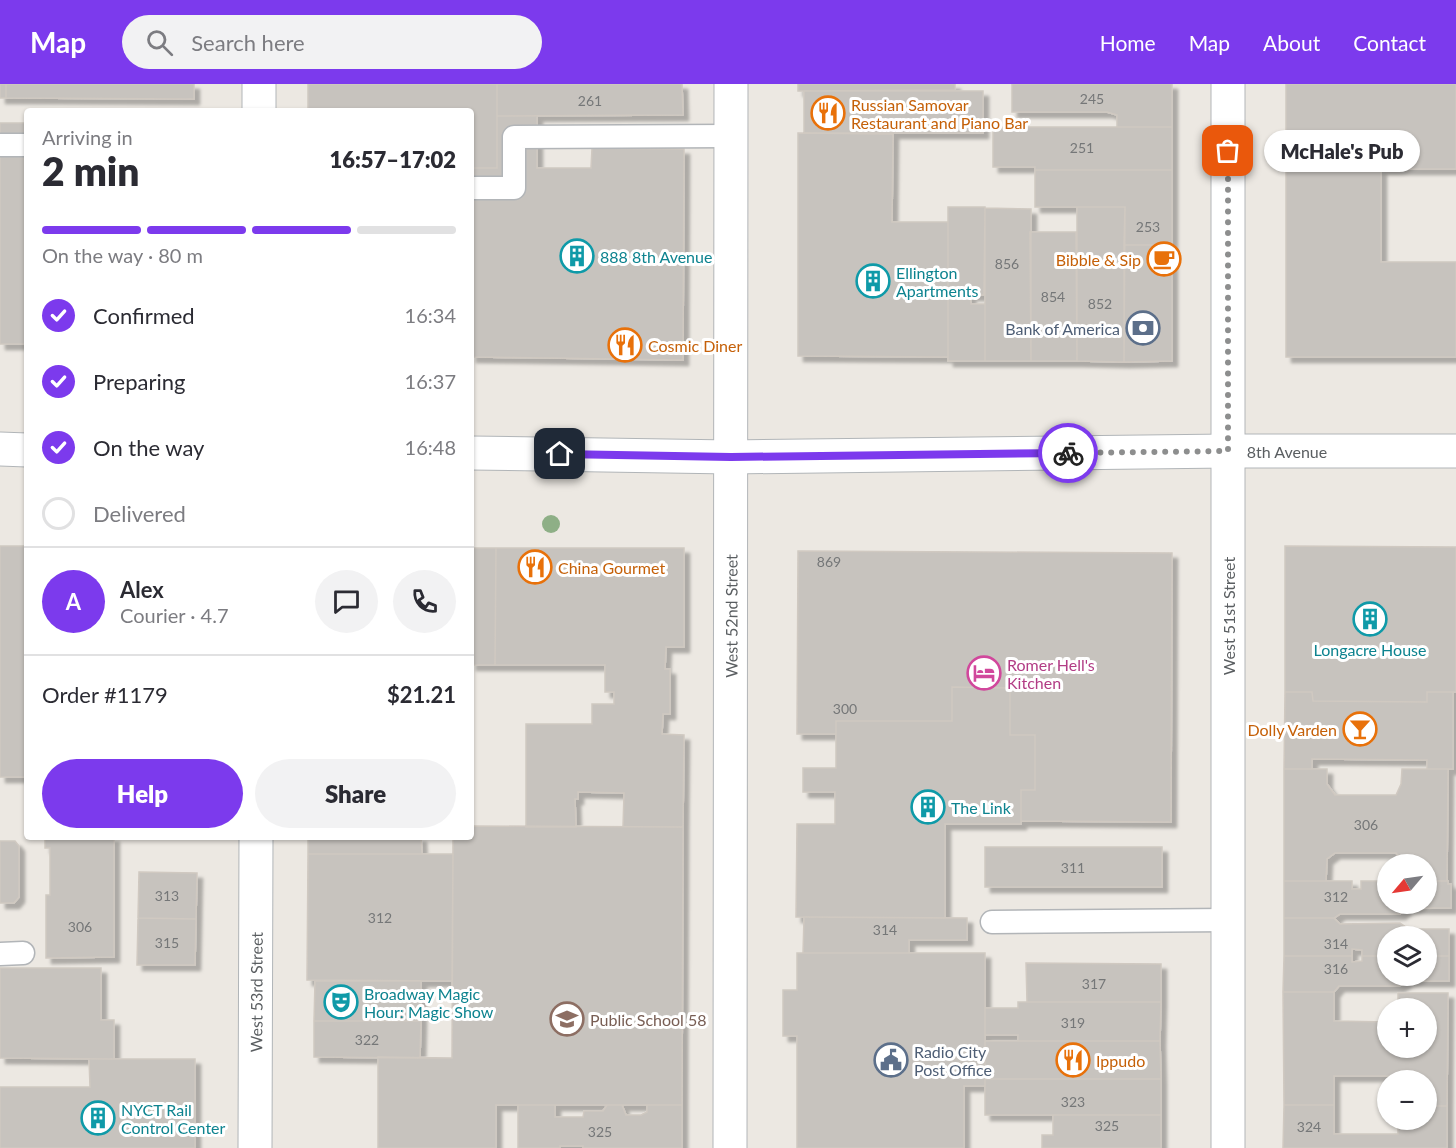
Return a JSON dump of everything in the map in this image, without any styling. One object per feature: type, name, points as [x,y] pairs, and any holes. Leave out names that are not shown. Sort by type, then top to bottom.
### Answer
[{"type":"street","points":[[258,108],[259,84]]},
{"type":"street","name":"West 52nd Street","points":[[730,1148],[731,84]]},
{"type":"street","name":"West 51st Street","points":[[1228,84],[1228,1148]]},
{"type":"street","points":[[0,449],[24,450]]},
{"type":"street","name":"8th Avenue","points":[[474,453],[731,457],[1228,451],[1456,451]]},
{"type":"street","name":"West 53rd Street","points":[[255,1148],[256,840]]},
{"type":"lane","points":[[474,188],[514,188],[514,137],[731,136]]},
{"type":"lane","points":[[0,145],[24,145]]},
{"type":"lane","points":[[992,922],[1228,920]]},
{"type":"lane","points":[[0,954],[23,953]]},
{"type":"building","points":[[0,84],[6,84],[6,98],[0,98]]},
{"type":"building","points":[[6,84],[194,84],[194,99],[6,98]]},
{"type":"building","points":[[308,84],[497,84],[497,168],[474,168],[474,108],[308,108]]},
{"type":"building","points":[[497,84],[682,84],[683,115],[497,116]]},
{"type":"building","points":[[798,84],[955,84],[955,90],[798,91]]},
{"type":"building","points":[[1012,84],[1172,84],[1172,127],[1117,127],[1117,115],[1107,112],[1012,112]]},
{"type":"building","points":[[1286,84],[1456,84],[1456,169],[1286,169]]},
{"type":"building","points":[[804,91],[983,91],[983,133],[804,133]]},
{"type":"building","name":"888 8th Avenue","points":[[497,116],[537,116],[537,168],[591,168],[592,148],[684,149],[683,360],[474,357],[474,168],[497,168]]},
{"type":"building","points":[[0,123],[24,123],[24,344],[0,344]]},
{"type":"building","points":[[993,127],[1172,127],[1172,170],[1035,170],[1035,167],[993,167]]},
{"type":"building","name":"Ellington Apartments","points":[[798,133],[893,134],[892,222],[948,222],[948,357],[798,356]]},
{"type":"building","points":[[1286,169],[1381,169],[1381,262],[1456,262],[1456,357],[1286,357]]},
{"type":"building","points":[[1035,170],[1172,170],[1172,245],[1124,245],[1125,207],[1035,207]]},
{"type":"building","points":[[948,207],[985,207],[984,295],[970,295],[971,304],[985,304],[985,361],[948,361]]},
{"type":"building","points":[[1077,207],[1125,207],[1124,362],[1077,361]]},
{"type":"building","points":[[985,208],[1031,209],[1031,361],[985,361]]},
{"type":"building","points":[[1030,232],[1076,232],[1077,361],[1031,361]]},
{"type":"building","points":[[1124,245],[1172,245],[1172,361],[1124,362]]},
{"type":"building","points":[[0,546],[24,546],[24,777],[0,777]]},
{"type":"building","name":"Longacre House","points":[[1285,546],[1456,547],[1456,692],[1427,692],[1427,702],[1313,701],[1312,692],[1285,692]]},
{"type":"building","points":[[474,548],[496,548],[495,665],[474,665]]},
{"type":"building","points":[[496,548],[684,548],[684,647],[666,647],[665,669],[670,669],[670,714],[663,714],[662,734],[684,735],[683,827],[623,827],[624,793],[578,792],[578,799],[575,799],[576,827],[526,827],[526,724],[592,724],[592,704],[614,704],[614,692],[605,692],[605,665],[495,665]]},
{"type":"building","name":"Romer Hell's Kitchen","points":[[798,551],[1172,553],[1171,822],[1021,821],[1021,790],[1035,790],[1035,735],[1010,735],[1010,688],[952,687],[952,721],[836,721],[836,734],[797,734]]},
{"type":"building","name":"The Link","points":[[952,687],[1010,688],[1010,735],[1035,735],[1035,790],[1021,790],[1021,824],[945,824],[945,918],[796,917],[797,824],[835,824],[835,792],[803,792],[803,768],[836,768],[836,721],[952,721]]},
{"type":"building","points":[[1285,692],[1312,692],[1313,701],[1427,702],[1427,692],[1453,692],[1453,769],[1427,769],[1427,760],[1312,759],[1312,769],[1284,769]]},
{"type":"building","points":[[1284,769],[1327,769],[1327,784],[1335,795],[1396,795],[1401,784],[1402,769],[1448,769],[1447,881],[1437,881],[1437,854],[1335,853],[1327,859],[1326,881],[1284,881]]},
{"type":"building","name":"Public School 58","points":[[474,826],[683,827],[682,1105],[496,1105],[496,1148],[378,1148],[378,1057],[452,1058],[453,840],[474,840]]},
{"type":"building","points":[[45,840],[114,840],[114,957],[46,958],[46,895],[50,895],[50,848],[45,848]]},
{"type":"building","points":[[308,840],[421,840],[422,854],[308,854]]},
{"type":"building","points":[[0,841],[15,841],[19,846],[19,897],[14,903],[0,903]]},
{"type":"building","points":[[985,847],[1162,847],[1162,887],[985,887]]},
{"type":"building","points":[[308,854],[453,854],[452,981],[307,980]]},
{"type":"building","points":[[139,872],[197,873],[196,919],[138,918]]},
{"type":"building","points":[[1284,881],[1352,881],[1352,889],[1361,889],[1361,881],[1377,881],[1377,914],[1340,914],[1334,918],[1284,918]]},
{"type":"building","points":[[1437,881],[1448,881],[1448,884],[1451,884],[1451,908],[1437,908]]},
{"type":"building","points":[[804,917],[967,918],[967,940],[909,940],[909,953],[803,953]]},
{"type":"building","points":[[138,918],[196,919],[195,965],[137,965]]},
{"type":"building","points":[[1284,918],[1334,918],[1340,924],[1400,923],[1404,926],[1377,926],[1377,956],[1362,956],[1362,950],[1352,949],[1352,956],[1284,956]]},
{"type":"building","points":[[1437,929],[1449,929],[1449,956],[1437,956]]},
{"type":"building","name":"Radio City Post Office","points":[[797,953],[985,953],[985,1086],[964,1086],[964,1148],[797,1148],[797,1036],[783,1036],[783,990],[797,990]]},
{"type":"building","points":[[1284,956],[1352,956],[1352,962],[1362,961],[1362,956],[1377,956],[1377,986],[1339,986],[1334,992],[1283,992]]},
{"type":"building","points":[[1437,956],[1449,956],[1449,981],[1437,981]]},
{"type":"building","points":[[1026,963],[1161,964],[1161,1002],[1027,1002]]},
{"type":"building","points":[[0,968],[101,968],[101,1020],[114,1020],[114,1059],[0,1058]]},
{"type":"building","points":[[315,981],[421,981],[421,1021],[314,1021]]},
{"type":"building","points":[[1283,992],[1334,992],[1334,1021],[1377,1022],[1377,1058],[1437,1058],[1437,998],[1398,998],[1398,993],[1448,993],[1447,1106],[1437,1106],[1437,1070],[1377,1070],[1377,1076],[1334,1076],[1334,1105],[1284,1105]]},
{"type":"building","points":[[1018,1002],[1161,1002],[1160,1041],[1018,1041],[1018,1035],[985,1035],[985,1008],[1018,1008]]},
{"type":"building","points":[[314,1021],[421,1021],[420,1058],[314,1057]]},
{"type":"building","points":[[985,1041],[1160,1041],[1161,1079],[985,1079]]},
{"type":"building","name":"NYCT Rail Control Center","points":[[89,1059],[195,1059],[195,1148],[0,1148],[0,1087],[90,1087]]},
{"type":"building","points":[[985,1079],[1161,1079],[1161,1115],[985,1115]]},
{"type":"building","points":[[518,1105],[555,1105],[555,1117],[583,1117],[584,1111],[603,1111],[607,1105],[622,1105],[626,1115],[641,1115],[647,1112],[647,1105],[682,1105],[682,1148],[560,1146],[560,1148],[518,1148]]},
{"type":"building","points":[[1284,1105],[1334,1105],[1334,1134],[1398,1134],[1398,1130],[1437,1130],[1437,1106],[1447,1106],[1447,1148],[1283,1148]]},
{"type":"building","points":[[1053,1115],[1161,1115],[1161,1148],[1042,1148],[1042,1135],[1053,1135]]},
{"type":"way so far","points":[[1068,453],[1228,451],[1228,151]]},
{"type":"place","name":"Russian Samovar Restaurant and Piano Bar","points":[[828,113]]},
{"type":"place","name":"McHale's Pub","points":[[1228,151]]},
{"type":"place","name":"888 8th Avenue","points":[[577,256]]},
{"type":"place","name":"Bibble & Sip","points":[[1164,259]]},
{"type":"place","name":"Ellington Apartments","points":[[873,281]]},
{"type":"place","name":"Bank of America","points":[[1143,328]]},
{"type":"place","name":"Cosmic Diner","points":[[625,345]]},
{"type":"place","name":"China Gourmet","points":[[535,567]]},
{"type":"place","name":"Longacre House","points":[[1370,619]]},
{"type":"place","name":"Romer Hell's Kitchen","points":[[984,673]]},
{"type":"place","name":"Dolly Varden","points":[[1360,729]]},
{"type":"place","name":"The Link","points":[[928,807]]},
{"type":"place","name":"Broadway Magic Hour: Magic Show","points":[[341,1002]]},
{"type":"place","name":"Public School 58","points":[[567,1019]]},
{"type":"place","name":"Radio City Post Office","points":[[891,1060]]},
{"type":"place","name":"Ippudo","points":[[1073,1060]]},
{"type":"place","name":"NYCT Rail Control Center","points":[[98,1118]]},
{"type":"route","points":[[560,454],[731,457],[1068,453]]}]
